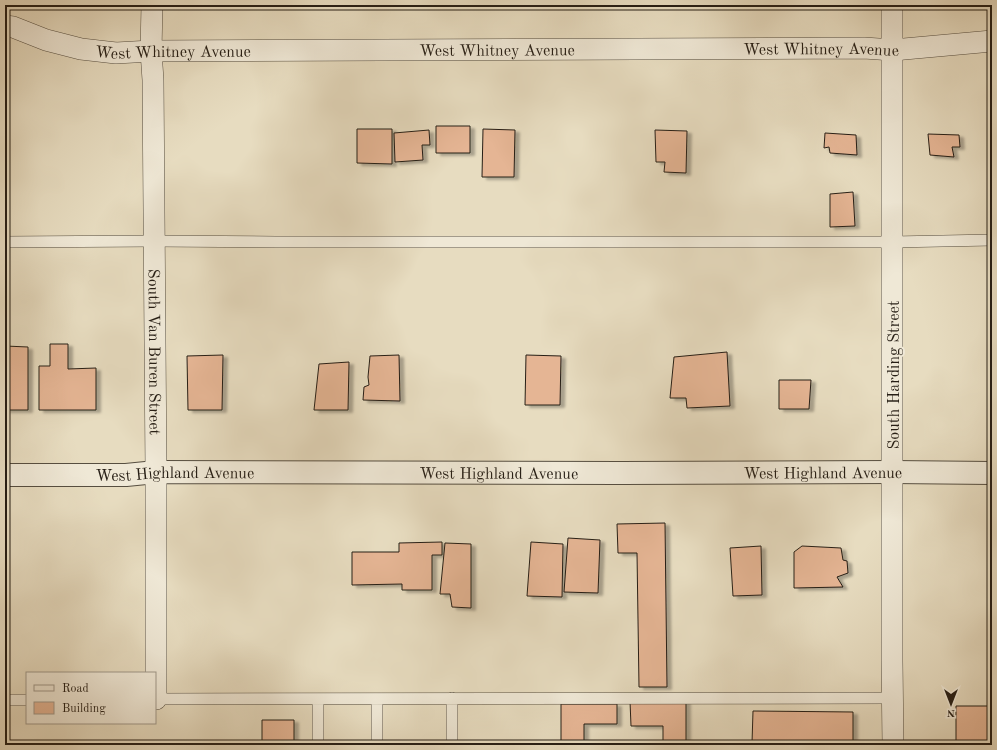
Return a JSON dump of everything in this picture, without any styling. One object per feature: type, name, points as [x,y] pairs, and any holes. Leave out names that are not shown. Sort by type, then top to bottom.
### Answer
[{"type":"street","name":"South Van Buren Street","points":[[152,5],[151,51],[153,80],[156,472],[155,672]]},
{"type":"street","name":"South Harding Street","points":[[892,5],[893,745]]},
{"type":"street","name":"West Whitney Avenue","points":[[5,26],[14,27],[46,40],[81,49],[116,53],[151,51],[848,48],[892,50],[992,41]]},
{"type":"street","name":"West Highland Avenue","points":[[5,475],[126,475],[156,472],[621,474],[892,472],[992,473]]},
{"type":"lane","points":[[5,242],[892,242],[992,240]]},
{"type":"lane","points":[[452,698],[452,745]]},
{"type":"lane","points":[[156,699],[892,698]]},
{"type":"lane","points":[[318,699],[318,745]]},
{"type":"lane","points":[[377,699],[377,745]]},
{"type":"lane","points":[[5,700],[26,700]]},
{"type":"building","points":[[436,126],[470,126],[470,153],[436,153]]},
{"type":"building","points":[[357,129],[392,129],[392,164],[357,163]]},
{"type":"building","points":[[483,129],[515,130],[514,177],[482,177]]},
{"type":"building","points":[[429,130],[430,145],[422,145],[423,160],[395,162],[394,133]]},
{"type":"building","points":[[655,130],[687,131],[686,173],[664,172],[665,162],[656,162]]},
{"type":"building","points":[[825,133],[856,135],[857,155],[830,153],[829,147],[824,148]]},
{"type":"building","points":[[928,134],[959,135],[960,147],[952,147],[954,157],[930,155]]},
{"type":"building","points":[[853,192],[855,226],[830,227],[830,194]]},
{"type":"building","points":[[50,344],[68,344],[68,369],[96,368],[96,410],[39,410],[39,366],[50,366]]},
{"type":"building","points":[[5,346],[28,347],[28,410],[5,410]]},
{"type":"building","points":[[727,352],[730,406],[687,408],[686,398],[670,398],[674,357]]},
{"type":"building","points":[[223,355],[222,410],[188,410],[187,356]]},
{"type":"building","points":[[399,355],[400,401],[363,400],[364,387],[369,385],[368,377],[370,356]]},
{"type":"building","points":[[526,355],[561,356],[560,405],[525,405]]},
{"type":"building","points":[[349,362],[348,410],[314,410],[319,364]]},
{"type":"building","points":[[779,380],[811,380],[809,409],[779,409]]},
{"type":"building","points":[[665,523],[667,687],[639,687],[637,553],[618,553],[617,524]]},
{"type":"building","points":[[568,538],[600,540],[598,593],[564,592]]},
{"type":"building","points":[[442,542],[442,555],[432,555],[432,590],[402,590],[402,584],[352,585],[352,552],[399,552],[399,543]]},
{"type":"building","points":[[531,542],[563,544],[562,597],[527,596]]},
{"type":"building","points":[[445,543],[471,544],[471,608],[452,607],[450,594],[440,594]]},
{"type":"building","points":[[761,546],[762,595],[733,596],[730,548]]},
{"type":"building","points":[[802,546],[841,548],[843,560],[847,561],[848,573],[837,577],[843,587],[794,588],[794,552]]},
{"type":"building","points":[[630,701],[686,701],[686,745],[663,745],[663,726],[631,726]]},
{"type":"building","points":[[561,704],[617,704],[617,724],[584,724],[584,745],[561,745]]},
{"type":"building","points":[[956,706],[990,706],[990,745],[956,745]]},
{"type":"building","points":[[753,711],[853,712],[853,745],[752,743]]},
{"type":"building","points":[[262,720],[294,720],[294,745],[262,745]]}]
